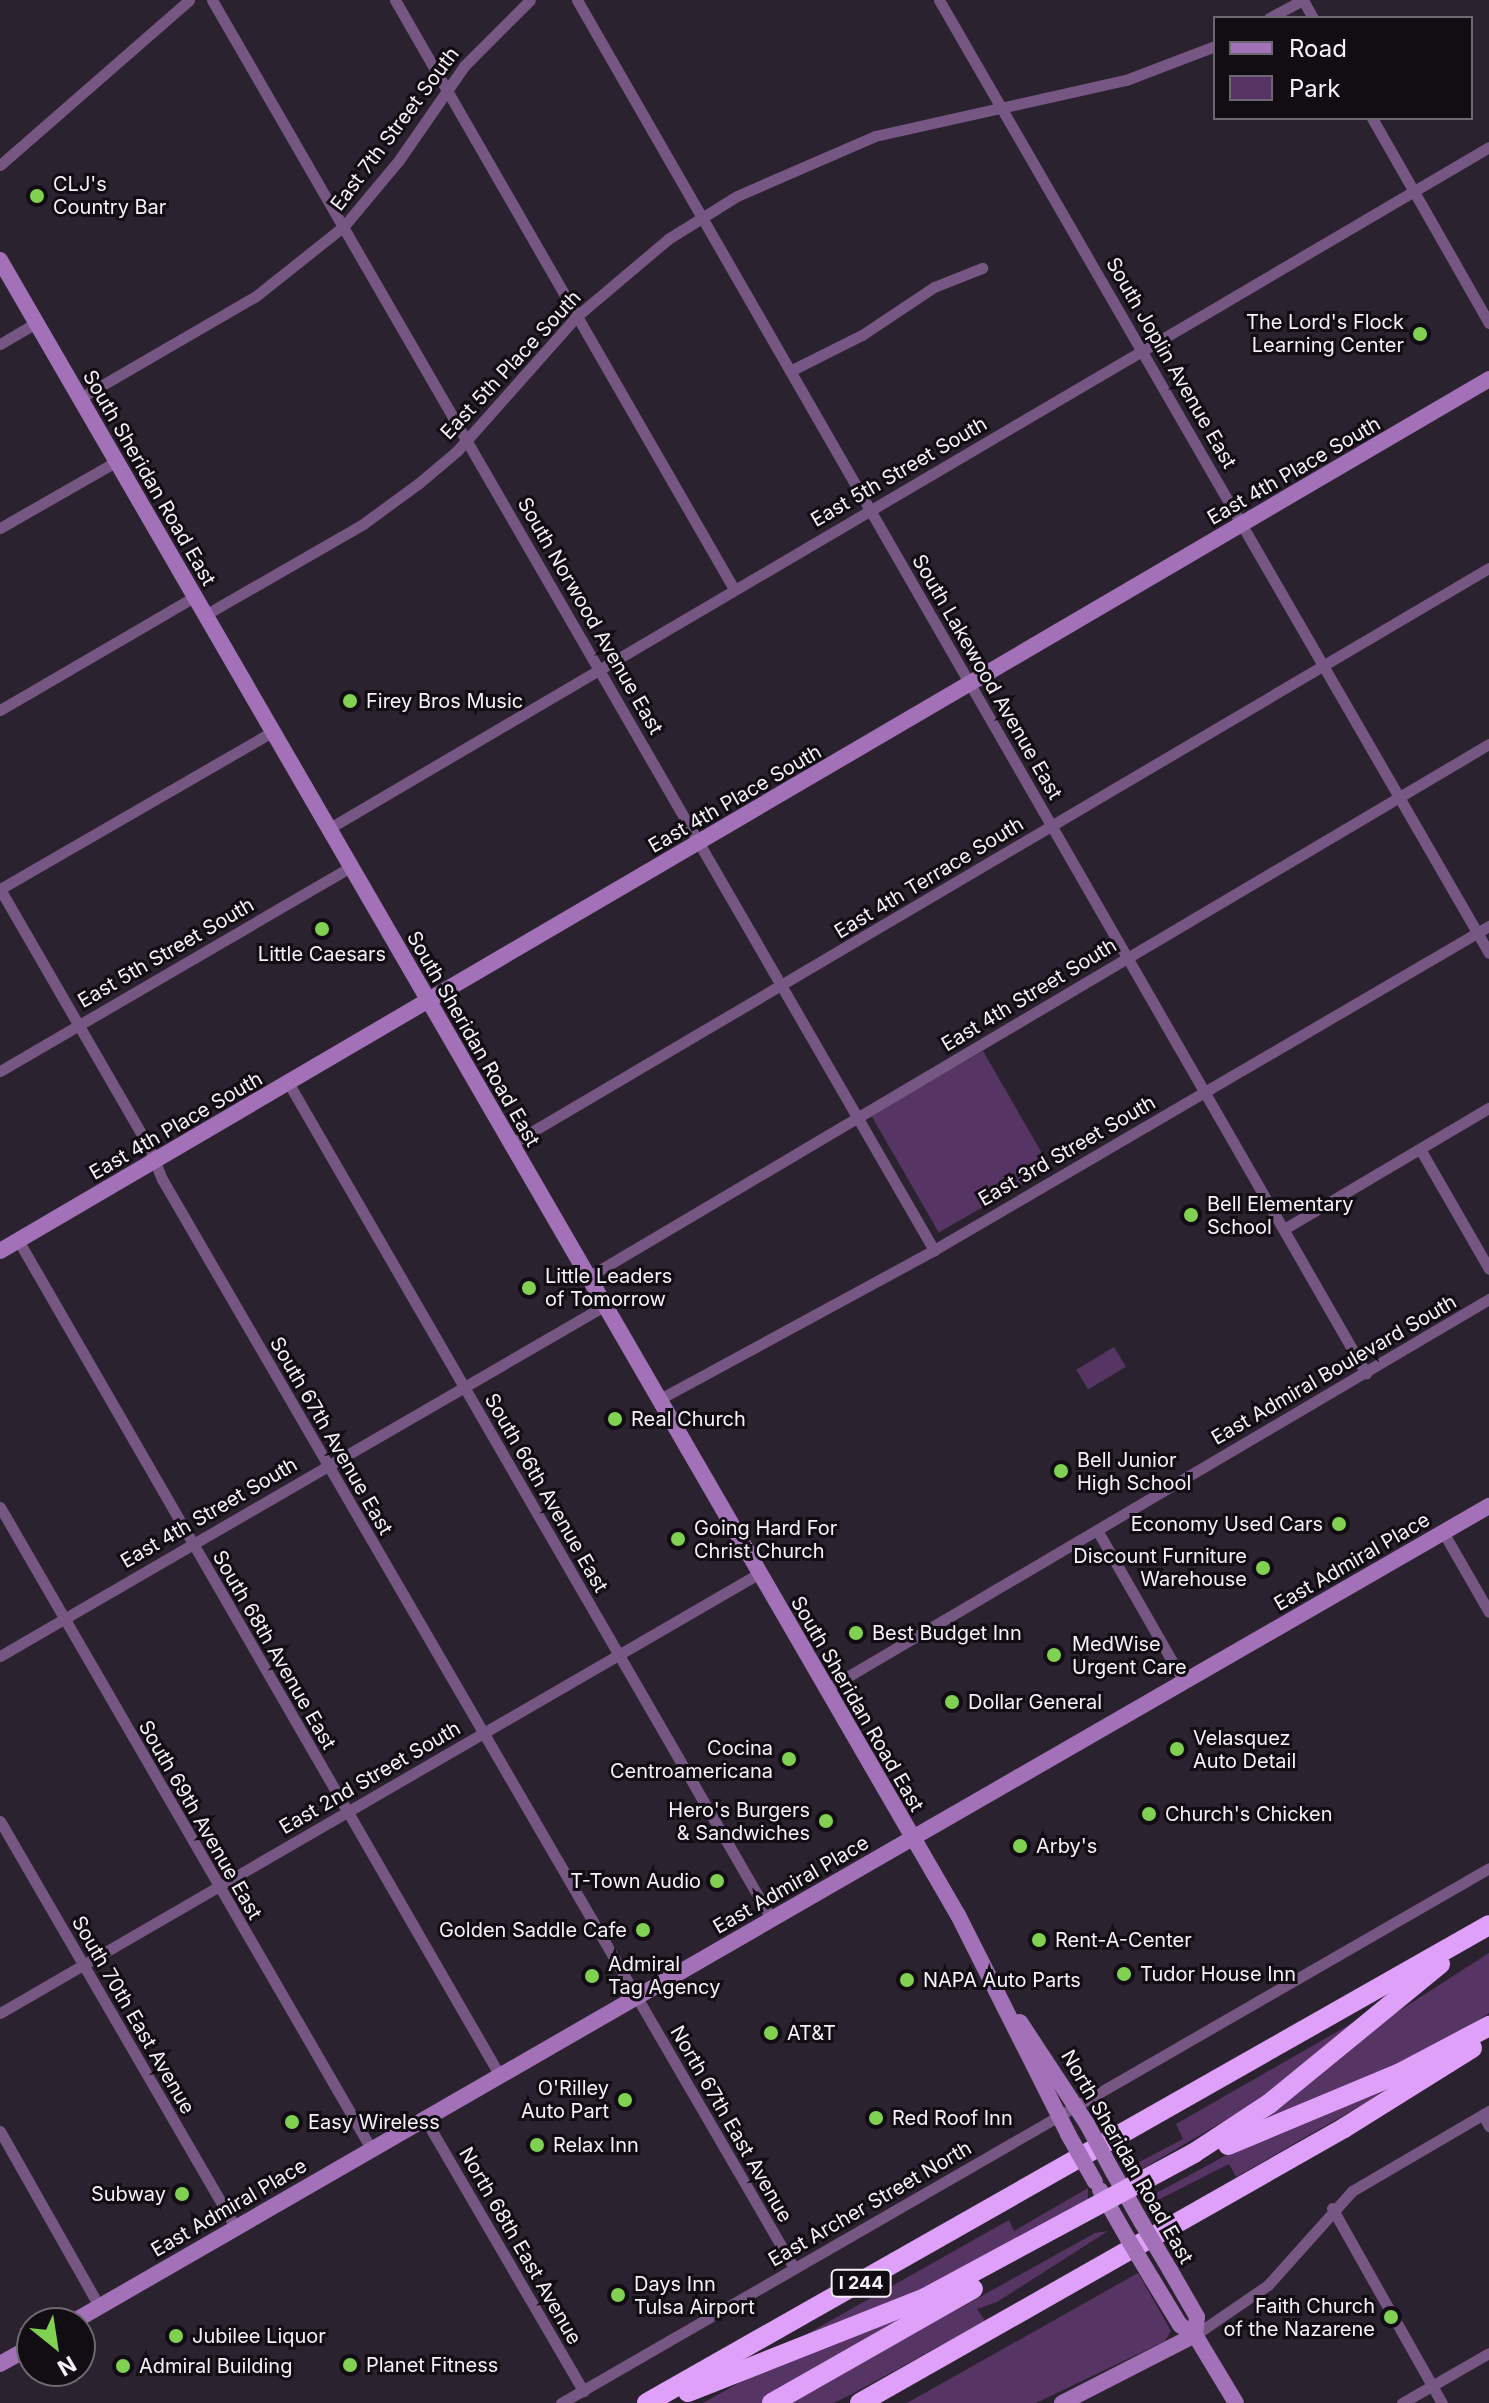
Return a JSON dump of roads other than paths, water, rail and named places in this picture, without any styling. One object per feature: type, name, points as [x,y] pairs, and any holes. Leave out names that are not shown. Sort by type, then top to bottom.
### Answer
[{"type":"highway","name":"I 244","points":[[647,2403],[1489,1925]]},
{"type":"highway","points":[[772,2403],[1118,2201],[1269,2104],[1394,2006],[1466,1939]]},
{"type":"highway","points":[[660,2403],[925,2298],[1243,2137],[1400,2073],[1489,2026]]},
{"type":"highway","points":[[860,2403],[1344,2128],[1489,2037]]},
{"type":"main road","name":"South Sheridan Road East","points":[[0,260],[912,1837]]},
{"type":"main road","name":"East 4th Place South","points":[[0,1251],[1489,379]]},
{"type":"main road","name":"East Admiral Place","points":[[96,2308],[1489,1506]]},
{"type":"main road","name":"North Sheridan Road East","points":[[912,1837],[1006,2005],[1058,2117],[1095,2182],[1142,2223],[1197,2317],[1195,2335]]},
{"type":"main road","name":"North Sheridan Road East","points":[[1006,2005],[1076,2106],[1113,2172],[1128,2239],[1180,2325],[1195,2335],[1236,2403]]},
{"type":"main road","points":[[1062,2403],[1195,2335]]},
{"type":"street","points":[[0,165],[189,0]]},
{"type":"street","name":"South Norwood Avenue East","points":[[212,0],[934,1250]]},
{"type":"street","points":[[395,0],[734,589]]},
{"type":"street","name":"East 7th Street South","points":[[80,398],[256,296],[344,226],[399,160],[447,89],[485,41],[530,0]]},
{"type":"street","name":"South Lakewood Avenue East","points":[[577,0],[1366,1373]]},
{"type":"street","name":"South Joplin Avenue East","points":[[939,0],[1489,953]]},
{"type":"street","points":[[1273,16],[1303,0]]},
{"type":"street","name":"East 5th Place South","points":[[205,615],[363,524],[467,439],[577,316],[701,217],[775,175],[832,152],[1000,106],[1126,80],[1213,47]]},
{"type":"street","points":[[1373,120],[1489,323]]},
{"type":"street","name":"East 5th Street South","points":[[328,829],[1489,147]]},
{"type":"street","points":[[790,371],[862,335],[934,287],[982,268]]},
{"type":"street","points":[[0,344],[36,323]]},
{"type":"street","points":[[0,528],[117,461]]},
{"type":"street","name":"East 4th Terrace South","points":[[511,1144],[1489,568]]},
{"type":"street","points":[[0,710],[194,597]]},
{"type":"street","points":[[0,889],[272,732]]},
{"type":"street","name":"East 4th Street South","points":[[588,1277],[1489,744]]},
{"type":"street","name":"East 5th Street South","points":[[0,1071],[350,867]]},
{"type":"street","name":"South 67th Avenue East","points":[[0,889],[636,1997]]},
{"type":"street","name":"East 3rd Street South","points":[[658,1400],[934,1250],[1489,926]]},
{"type":"street","name":"South 66th Avenue East","points":[[289,1084],[772,1920]]},
{"type":"street","points":[[1284,1229],[1489,1108]]},
{"type":"street","points":[[1420,1149],[1489,1269]]},
{"type":"street","name":"South 68th Avenue East","points":[[18,1240],[500,2076]]},
{"type":"street","name":"East Admiral Boulevard South","points":[[825,1690],[1489,1299]]},
{"type":"street","name":"East 4th Street South","points":[[0,1656],[604,1306]]},
{"type":"street","name":"South 69th Avenue East","points":[[0,1507],[372,2150]]},
{"type":"street","points":[[1097,1530],[1184,1682]]},
{"type":"street","points":[[1443,1532],[1489,1612]]},
{"type":"street","name":"East 2nd Street South","points":[[0,2013],[758,1574]]},
{"type":"street","name":"South 70th East Avenue","points":[[0,1821],[236,2228]]},
{"type":"street","name":"East Archer Street North","points":[[561,2403],[1489,1868]]},
{"type":"street","name":"North 67th East Avenue","points":[[636,1997],[794,2268]]},
{"type":"street","points":[[1195,2335],[1268,2285],[1332,2208],[1352,2191],[1487,2117]]},
{"type":"street","name":"North 68th East Avenue","points":[[425,2119],[583,2391]]},
{"type":"street","points":[[0,2131],[99,2306]]},
{"type":"street","points":[[1332,2208],[1442,2403]]},
{"type":"street","points":[[1402,2403],[1489,2353]]},
{"type":"place","name":"CLJ's Country Bar","points":[[37,196]]},
{"type":"place","name":"The Lord's Flock Learning Center","points":[[1420,334]]},
{"type":"place","name":"Firey Bros Music","points":[[350,701]]},
{"type":"place","name":"Little Caesars","points":[[322,929]]},
{"type":"place","name":"Bell Elementary School","points":[[1191,1215]]},
{"type":"place","name":"Little Leaders of Tomorrow","points":[[529,1288]]},
{"type":"place","name":"Real Church","points":[[615,1419]]},
{"type":"place","name":"Bell Junior High School","points":[[1061,1471]]},
{"type":"place","name":"Economy Used Cars","points":[[1339,1524]]},
{"type":"place","name":"Going Hard For Christ Church","points":[[678,1539]]},
{"type":"place","name":"Discount Furniture Warehouse","points":[[1263,1568]]},
{"type":"place","name":"Best Budget Inn","points":[[856,1633]]},
{"type":"place","name":"MedWise Urgent Care","points":[[1054,1655]]},
{"type":"place","name":"Dollar General","points":[[952,1702]]},
{"type":"place","name":"Velasquez Auto Detail","points":[[1177,1749]]},
{"type":"place","name":"Cocina Centroamericana","points":[[789,1759]]},
{"type":"place","name":"Church's Chicken","points":[[1149,1814]]},
{"type":"place","name":"Hero's Burgers & Sandwiches","points":[[826,1821]]},
{"type":"place","name":"Arby's","points":[[1020,1846]]},
{"type":"place","name":"T-Town Audio","points":[[717,1881]]},
{"type":"place","name":"Golden Saddle Cafe","points":[[643,1930]]},
{"type":"place","name":"Rent-A-Center","points":[[1039,1940]]},
{"type":"place","name":"Tudor House Inn","points":[[1124,1974]]},
{"type":"place","name":"Admiral Tag Agency","points":[[592,1976]]},
{"type":"place","name":"NAPA Auto Parts","points":[[907,1980]]},
{"type":"place","name":"AT&T","points":[[771,2033]]},
{"type":"place","name":"O'Rilley Auto Part","points":[[625,2100]]},
{"type":"place","name":"Red Roof Inn","points":[[876,2118]]},
{"type":"place","name":"Easy Wireless","points":[[292,2122]]},
{"type":"place","name":"Relax Inn","points":[[537,2145]]},
{"type":"place","name":"Subway","points":[[182,2194]]},
{"type":"place","name":"Days Inn Tulsa Airport","points":[[618,2295]]},
{"type":"place","name":"Faith Church of the Nazarene","points":[[1391,2317]]},
{"type":"place","name":"Jubilee Liquor","points":[[176,2336]]},
{"type":"place","name":"Planet Fitness","points":[[350,2365]]},
{"type":"place","name":"Admiral Building","points":[[123,2366]]}]
